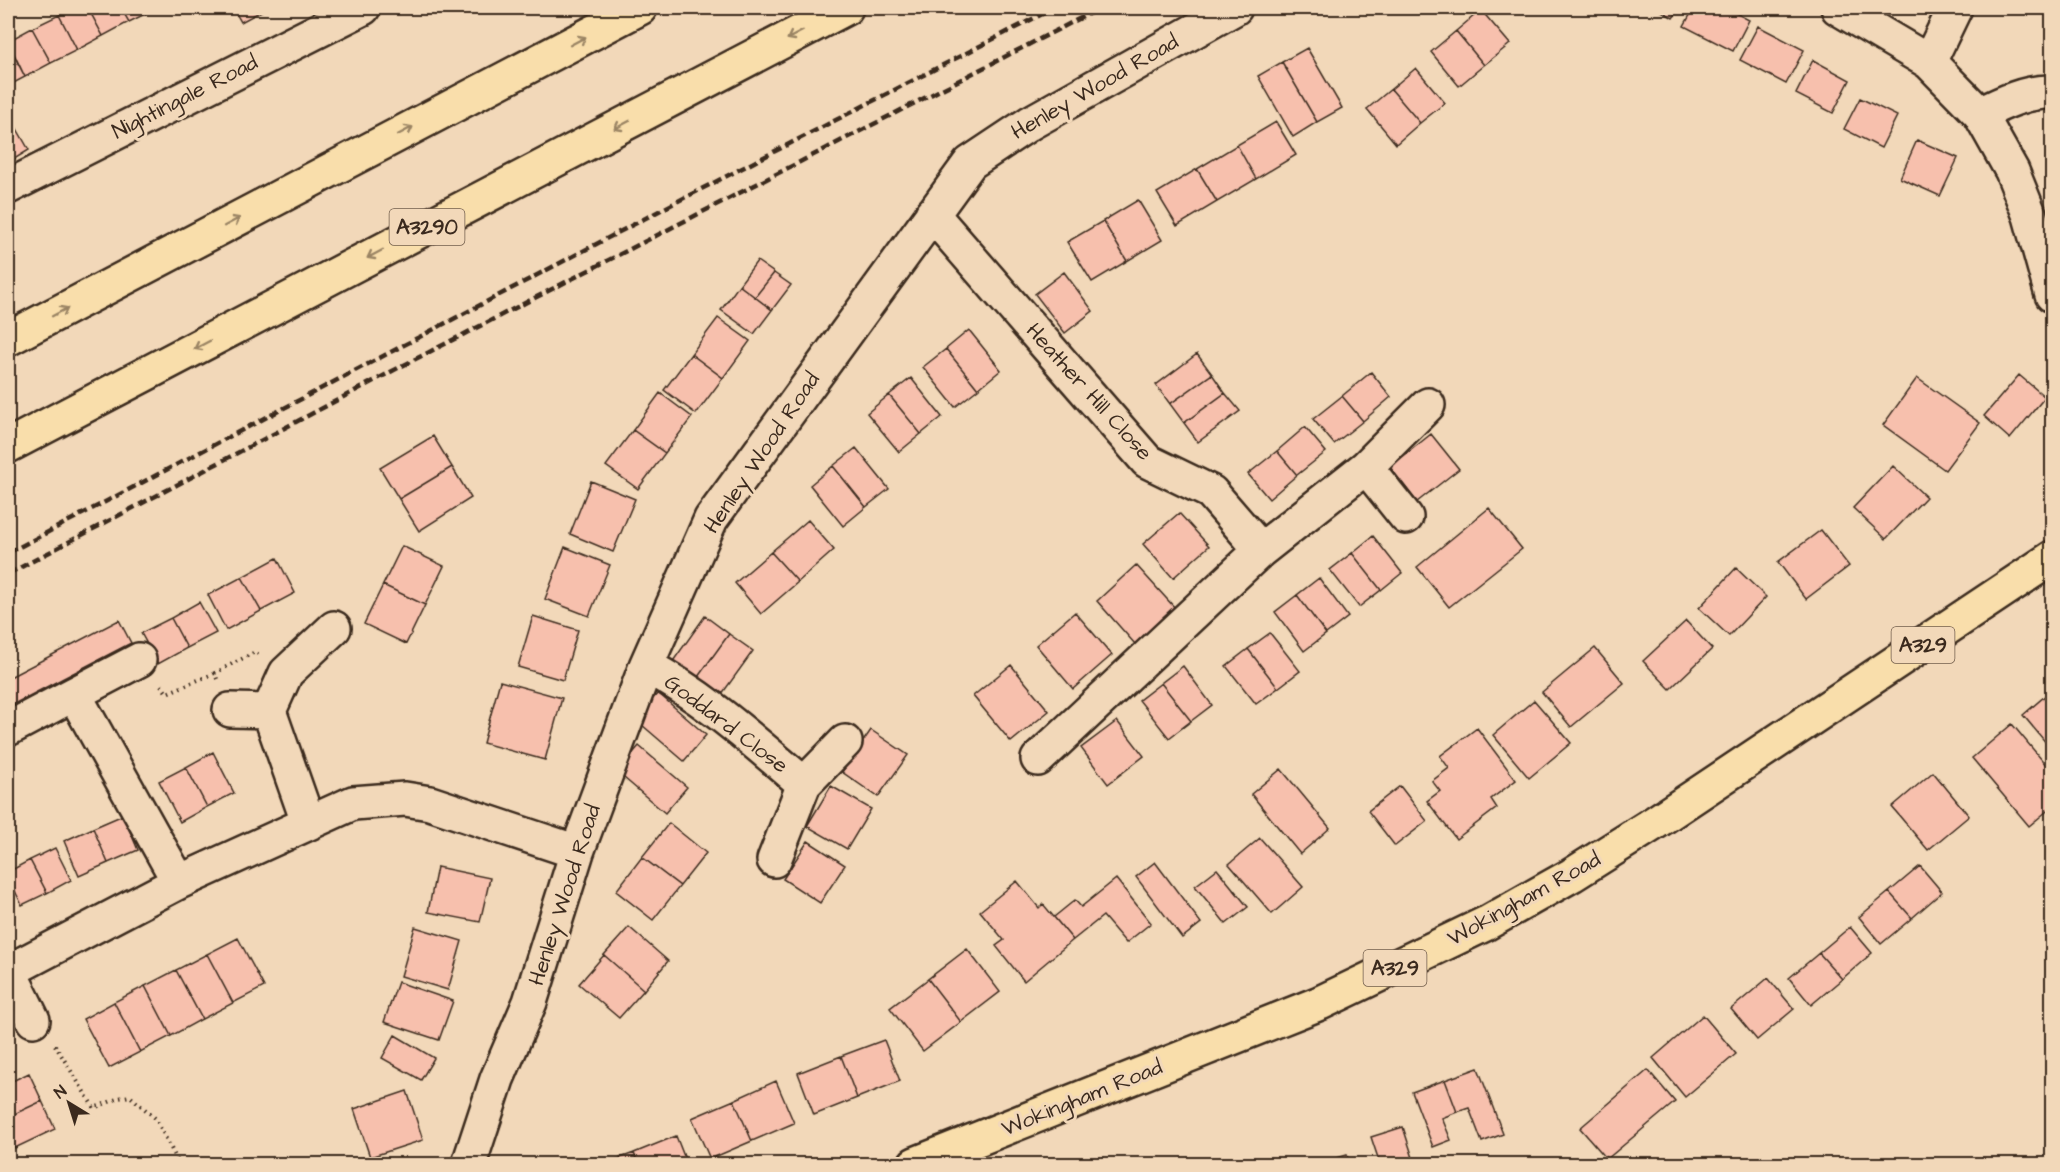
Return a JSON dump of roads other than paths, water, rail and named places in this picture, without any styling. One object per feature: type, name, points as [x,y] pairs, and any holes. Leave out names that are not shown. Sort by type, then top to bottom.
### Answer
[{"type":"main road","points":[[8,339],[640,8]]},
{"type":"main road","name":"A3290","points":[[8,446],[846,8]]},
{"type":"main road","name":"Wokingham Road","points":[[915,1164],[1320,1003],[1487,923],[1572,875],[1656,822],[2052,558]]},
{"type":"street","name":"Nightingale Road","points":[[8,187],[363,8]]},
{"type":"street","name":"Henley Wood Road","points":[[469,1164],[497,1079],[530,1002],[577,852],[646,666],[711,519],[970,163],[1030,123],[1235,8]]},
{"type":"street","points":[[1838,8],[1929,62],[1980,114],[2012,171],[2030,216],[2052,295]]},
{"type":"street","points":[[1929,62],[1955,8]]},
{"type":"street","points":[[1980,114],[2016,98],[2052,92]]},
{"type":"street","name":"Heather Hill Close","points":[[932,214],[1147,461],[1211,492],[1261,550]]},
{"type":"street","points":[[1038,759],[1261,550],[1366,467],[1428,405]]},
{"type":"street","points":[[1366,467],[1406,517]]},
{"type":"street","points":[[308,822],[269,711],[286,673],[334,628]]},
{"type":"street","points":[[8,729],[140,660]]},
{"type":"street","name":"Goddard Close","points":[[646,666],[667,677],[740,730],[804,784]]},
{"type":"street","points":[[74,694],[179,882]]},
{"type":"street","points":[[230,710],[269,711]]},
{"type":"street","name":"Goddard Close","points":[[774,860],[804,784],[845,742]]},
{"type":"street","points":[[33,1020],[8,970],[179,882],[353,803],[405,799],[430,803],[577,852]]},
{"type":"railway","points":[[8,553],[682,199],[1054,8]]},
{"type":"railway","points":[[8,574],[402,366],[1100,8]]}]
